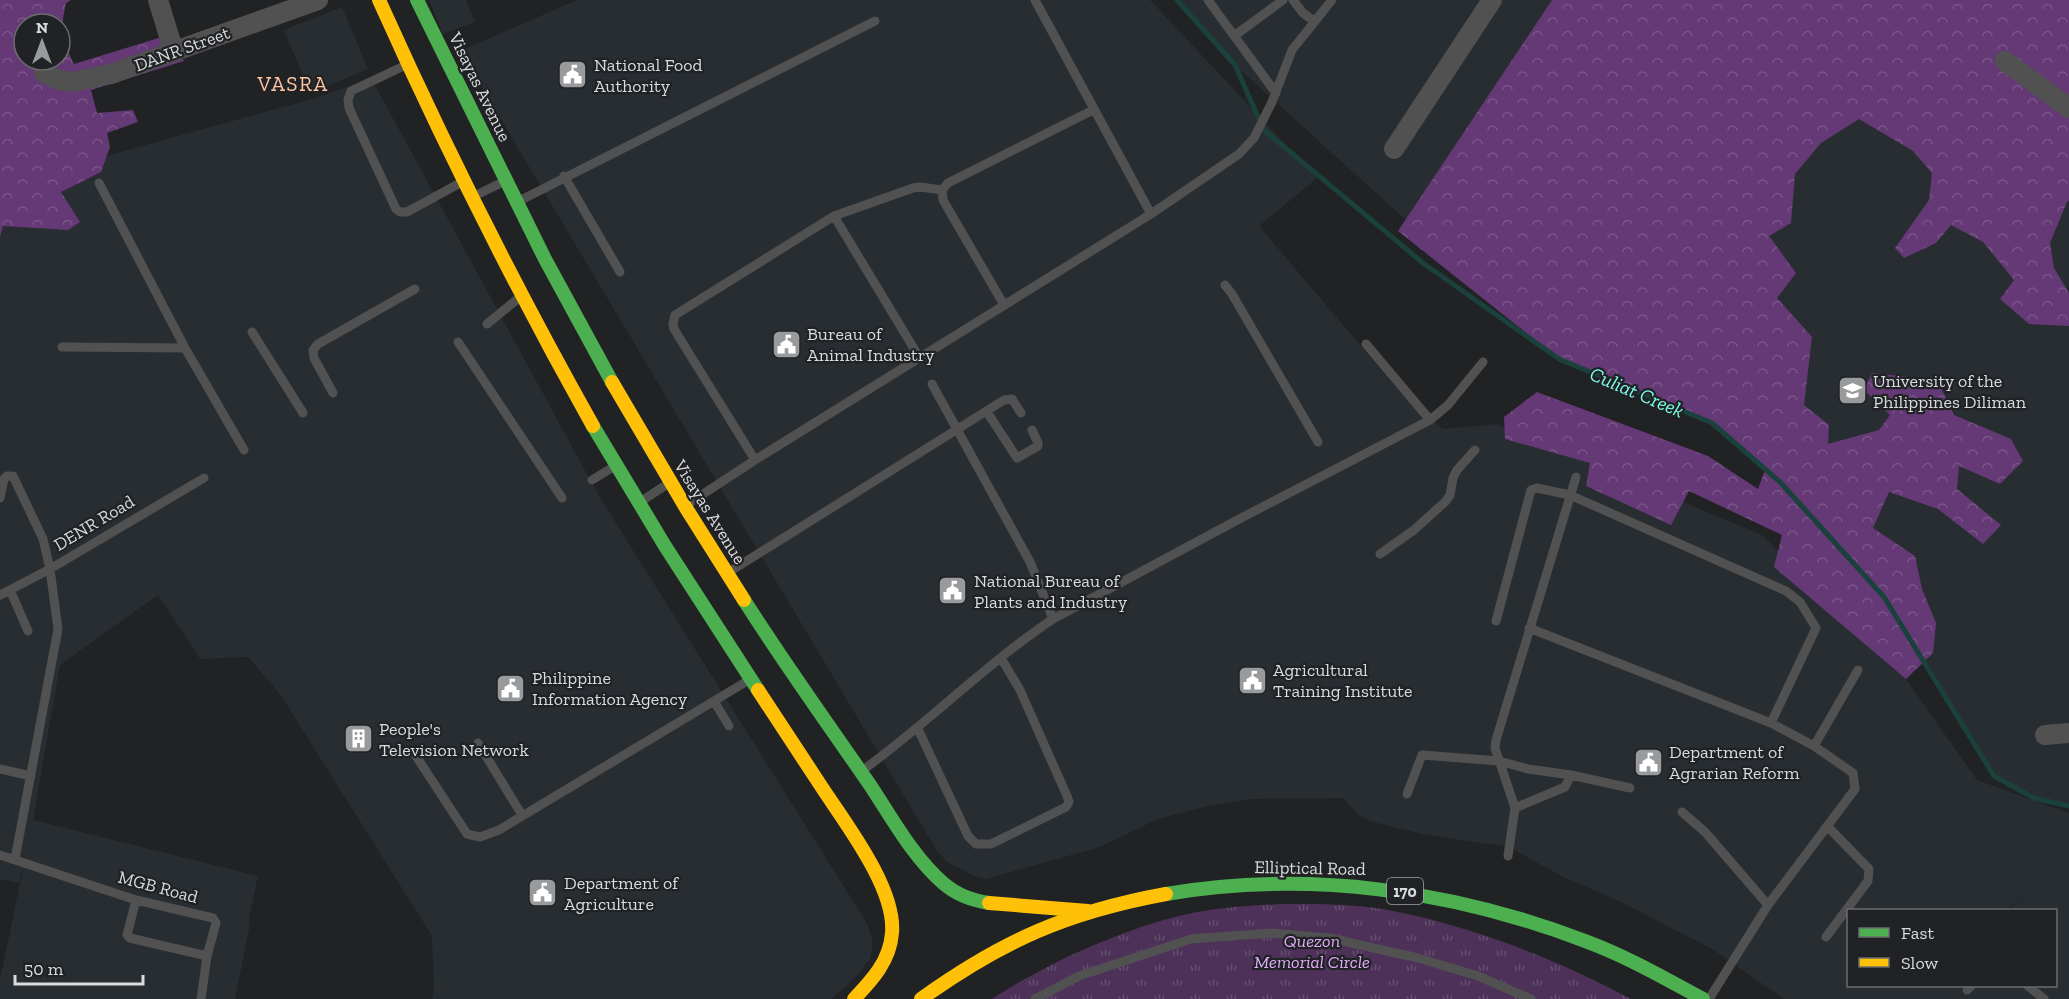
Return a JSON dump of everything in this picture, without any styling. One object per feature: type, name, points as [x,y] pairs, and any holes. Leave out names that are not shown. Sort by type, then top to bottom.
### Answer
[{"type":"main road","name":"Visayas Avenue","points":[[379,0],[471,197],[521,295],[616,466],[733,652],[766,667],[861,772],[924,862],[953,892],[966,899],[990,903],[1089,911]]},
{"type":"main road","name":"Visayas Avenue","points":[[417,0],[505,181],[590,344],[670,482],[766,633],[766,667],[884,890],[891,911],[890,949],[882,970],[854,999]]},
{"type":"main road","points":[[733,652],[753,647],[766,633]]},
{"type":"main road","name":"Elliptical Road","points":[[921,999],[951,977],[1009,943],[1089,911],[1190,890],[1257,884],[1324,884],[1413,892],[1519,916],[1618,953],[1703,999]]},
{"type":"street","points":[[158,0],[174,52]]},
{"type":"street","name":"DANR Street","points":[[44,73],[59,80],[72,82],[111,74],[318,0]]},
{"type":"street","points":[[1395,149],[1492,0]]},
{"type":"street","points":[[2005,61],[2069,108]]},
{"type":"street","points":[[2045,735],[2069,733]]},
{"type":"lane","points":[[1035,0],[1150,214]]},
{"type":"lane","points":[[1208,0],[1276,93]]},
{"type":"lane","points":[[1234,36],[1283,0]]},
{"type":"lane","points":[[1293,0],[1303,13],[1314,21]]},
{"type":"lane","points":[[685,506],[1150,214],[1239,154],[1254,138],[1276,93],[1292,50],[1332,0]]},
{"type":"lane","points":[[516,202],[875,21]]},
{"type":"lane","points":[[408,64],[351,91],[348,100],[349,108],[396,208],[400,213],[406,213],[464,181]]},
{"type":"lane","points":[[1004,305],[943,200],[942,190],[948,183],[1093,110]]},
{"type":"lane","points":[[564,176],[620,272]]},
{"type":"lane","points":[[471,197],[505,181]]},
{"type":"lane","points":[[99,183],[185,348],[244,450]]},
{"type":"lane","points":[[755,460],[674,329],[673,319],[679,312],[834,216],[913,188],[942,190]]},
{"type":"lane","points":[[834,216],[920,357]]},
{"type":"lane","points":[[1225,285],[1318,442]]},
{"type":"lane","points":[[333,393],[314,358],[314,350],[318,344],[415,289]]},
{"type":"lane","points":[[487,324],[513,305],[521,295]]},
{"type":"lane","points":[[252,332],[303,413]]},
{"type":"lane","points":[[458,342],[562,498]]},
{"type":"lane","points":[[1366,344],[1430,420]]},
{"type":"lane","points":[[62,347],[185,348]]},
{"type":"lane","points":[[861,772],[918,729],[1024,639],[1053,619],[1430,420],[1448,405],[1483,362]]},
{"type":"lane","points":[[932,384],[1030,562],[1053,619]]},
{"type":"lane","points":[[727,573],[1009,398],[1021,413]]},
{"type":"lane","points":[[987,412],[1017,458],[1038,446],[1032,430]]},
{"type":"lane","points":[[1380,554],[1414,530],[1446,501],[1457,470],[1475,450]]},
{"type":"lane","points":[[592,480],[616,466]]},
{"type":"lane","points":[[0,498],[4,480],[7,476],[13,476],[43,539],[51,569],[58,634],[15,859]]},
{"type":"lane","name":"DENR Road","points":[[0,595],[51,569],[204,477]]},
{"type":"lane","points":[[1508,856],[1515,808],[1495,748],[1496,740],[1576,477]]},
{"type":"lane","points":[[638,503],[670,482]]},
{"type":"lane","points":[[1496,621],[1531,490],[1537,488],[1570,495],[1786,591],[1800,602],[1816,628],[1771,723]]},
{"type":"lane","points":[[10,590],[28,630]]},
{"type":"lane","points":[[1529,628],[1771,723],[1814,747],[1853,773],[1854,792],[1768,905],[1709,999]]},
{"type":"lane","points":[[918,729],[968,836],[976,844],[991,844],[1066,807],[1069,802],[1067,796],[1020,690],[1001,658]]},
{"type":"lane","points":[[416,756],[467,834],[480,837],[499,830],[564,792],[766,667]]},
{"type":"lane","points":[[1814,747],[1858,670]]},
{"type":"lane","points":[[714,701],[729,726]]},
{"type":"lane","points":[[478,743],[522,815]]},
{"type":"lane","points":[[1407,794],[1422,755],[1499,761],[1528,769],[1571,775],[1630,788]]},
{"type":"lane","points":[[0,770],[31,776]]},
{"type":"lane","points":[[1515,808],[1566,787],[1571,775]]},
{"type":"lane","points":[[1682,812],[1705,832],[1768,905]]},
{"type":"lane","points":[[1826,937],[1868,880],[1869,874],[1869,869],[1827,826]]},
{"type":"lane","name":"MGB Road","points":[[0,855],[136,900],[215,920],[201,999]]},
{"type":"lane","points":[[136,900],[128,933],[129,938],[207,956]]},
{"type":"lane","points":[[1035,999],[1080,976],[1191,939],[1271,933],[1329,938],[1418,958],[1478,976],[1531,999]]},
{"type":"lane","points":[[2029,987],[2044,999]]},
{"type":"shaded area","points":[[429,0],[466,0],[475,22],[443,34]]},
{"type":"shaded area","points":[[577,0],[1150,0],[1317,178],[1259,226],[1400,392],[1443,429],[1497,424],[1762,535],[1906,679],[1977,780],[2069,813],[2069,999],[1784,999],[1712,949],[1621,902],[1563,877],[1509,847],[1426,835],[1369,821],[1358,814],[1343,798],[1250,799],[1208,806],[1158,819],[1100,847],[986,879],[976,877],[947,862],[937,851],[460,51]]},
{"type":"shaded area","name":"University of the Philippines Diliman","points":[[1177,0],[2069,0],[2069,806],[2034,798],[1994,776],[1884,597],[1780,482],[1712,423],[1559,359],[1235,65]]},
{"type":"shaded area","points":[[342,7],[368,69],[310,93],[284,30]]},
{"type":"shaded area","points":[[371,78],[599,496],[868,925],[873,943],[870,959],[855,978],[831,999],[432,999],[434,989],[432,936],[280,694],[248,657],[200,659],[158,595],[60,665],[33,820],[258,876],[235,999],[0,999],[0,980],[26,854],[19,883],[0,879],[0,174],[102,157],[316,98]]},
{"type":"green space","points":[[0,0],[71,0],[66,3],[64,12],[12,12],[12,72],[72,72],[72,59],[74,64],[162,37],[184,61],[91,90],[97,113],[133,110],[138,122],[107,133],[110,147],[101,172],[61,192],[80,222],[68,230],[3,226],[0,237]]},
{"type":"green space","points":[[1552,0],[2069,0],[2069,201],[2050,243],[2054,268],[2069,293],[2069,326],[2029,324],[2000,299],[2014,280],[1983,242],[1951,225],[1936,243],[1904,258],[1895,248],[1929,200],[1932,173],[1913,151],[1859,119],[1821,143],[1795,174],[1791,223],[1769,236],[1796,273],[1777,298],[1812,337],[1804,405],[1829,425],[1828,444],[1879,430],[1890,415],[1864,390],[1872,373],[1937,380],[1954,415],[2011,439],[2023,461],[2000,484],[1959,466],[1957,489],[2001,525],[1983,544],[1938,509],[1889,492],[1873,528],[1915,556],[1922,589],[1936,623],[1933,653],[1906,679],[1774,567],[1782,535],[1689,491],[1671,525],[1586,486],[1590,463],[1505,439],[1504,417],[1537,392],[1708,456],[1758,489],[1765,470],[1712,423],[1559,359],[1398,231]]},
{"type":"green space","name":"Quezon Memorial Circle","points":[[1288,904],[1376,908],[1451,925],[1543,957],[1631,999],[992,999],[1038,972],[1091,946],[1145,926],[1208,910]]},
{"type":"waterway","name":"Culiat Creek","points":[[1177,0],[1235,65],[1264,130],[1423,263],[1559,359],[1712,423],[1780,482],[1884,597],[1994,776],[2034,798],[2069,806]]},
{"type":"traffic: fast","points":[[417,0],[545,259],[612,382]]},
{"type":"traffic: fast","points":[[593,426],[665,546],[758,690]]},
{"type":"traffic: fast","points":[[744,600],[922,861],[932,873],[954,891],[970,899],[989,903]]},
{"type":"traffic: fast","points":[[1166,894],[1219,887],[1272,884],[1379,889],[1431,897],[1535,923],[1585,941],[1630,960],[1703,999]]},
{"type":"traffic: slow","points":[[379,0],[481,215],[593,426]]},
{"type":"traffic: slow","points":[[612,382],[686,508],[744,600]]},
{"type":"traffic: slow","points":[[758,690],[867,856],[886,896],[891,915],[891,943],[884,961],[854,999]]},
{"type":"traffic: slow","points":[[921,999],[980,961],[1037,932],[1097,910],[1166,894]]},
{"type":"traffic: slow","points":[[989,903],[1088,911]]},
{"type":"place","name":"National Food Authority","points":[[573,75]]},
{"type":"place","name":"Bureau of Animal Industry","points":[[786,344]]},
{"type":"place","name":"University of the Philippines Diliman","points":[[1852,391]]},
{"type":"place","name":"National Bureau of Plants and Industry","points":[[953,591]]},
{"type":"place","name":"Agricultural Training Institute","points":[[1252,680]]},
{"type":"place","name":"Philippine Information Agency","points":[[511,688]]},
{"type":"place","name":"People's Television Network","points":[[358,739]]},
{"type":"place","name":"Department of Agrarian Reform","points":[[1648,762]]},
{"type":"place","name":"Department of Agriculture","points":[[543,893]]},
{"type":"district","name":"VASRA","points":[[293,83]]}]
